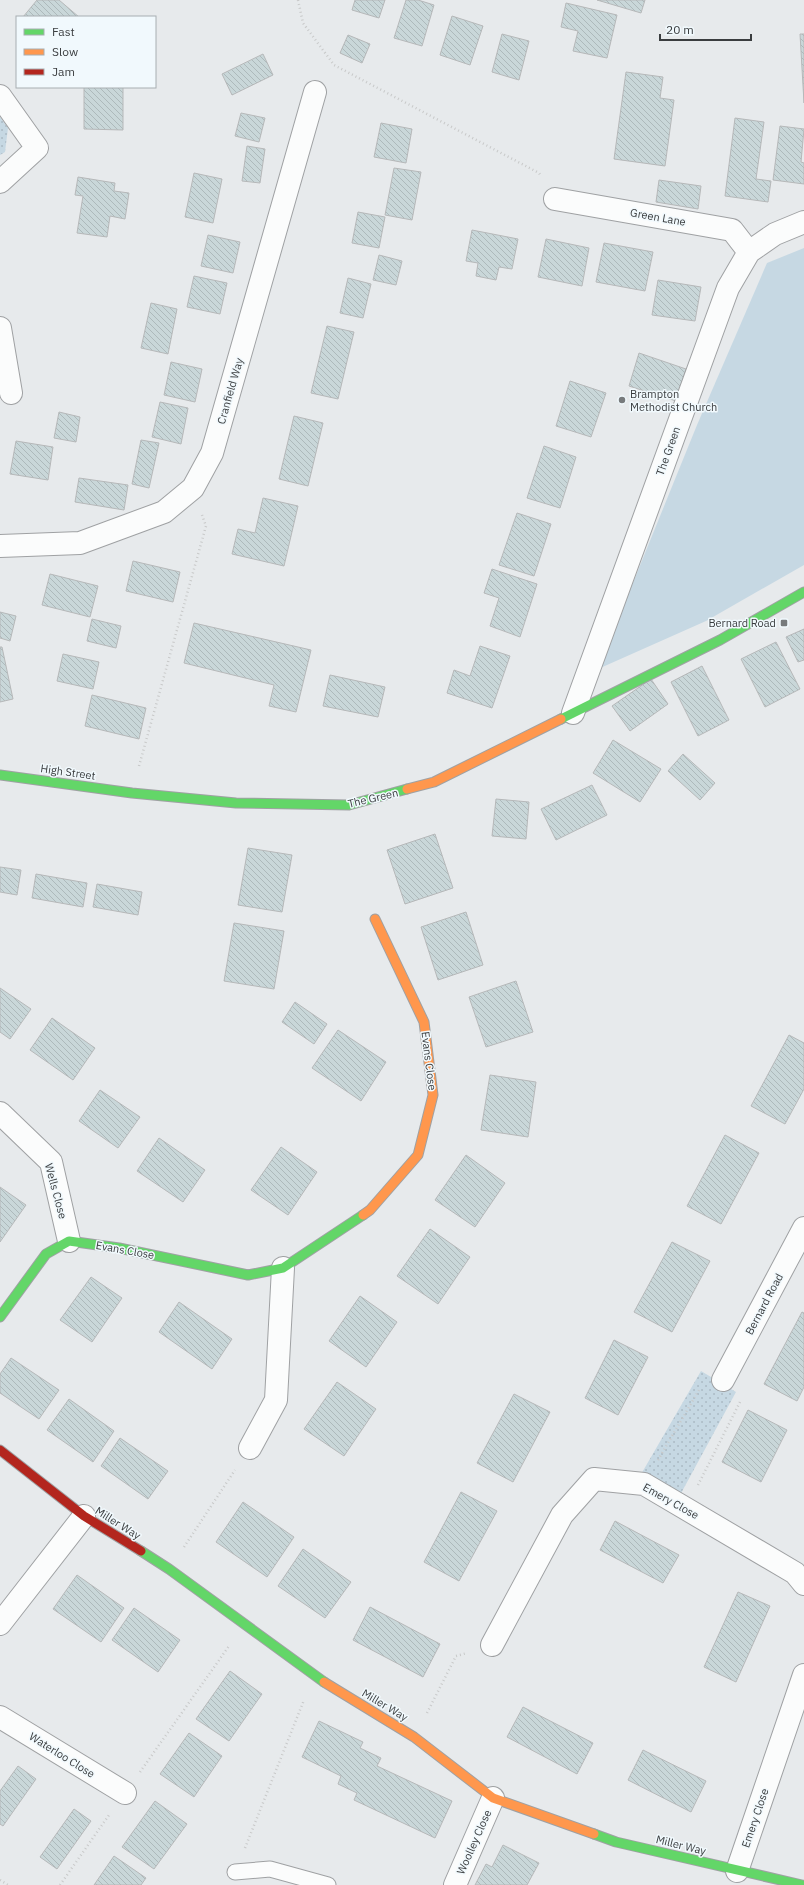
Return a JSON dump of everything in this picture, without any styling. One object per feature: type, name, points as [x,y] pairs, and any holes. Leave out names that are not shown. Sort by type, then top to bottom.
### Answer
[{"type":"street","name":"Cranfield Way","points":[[0,546],[80,542],[164,512],[193,488],[212,453],[315,92]]},
{"type":"street","points":[[0,96],[36,148],[0,182]]},
{"type":"street","name":"Green Lane","points":[[556,199],[732,230],[749,252]]},
{"type":"street","name":"The Green","points":[[572,713],[728,288],[749,252],[775,234],[804,222]]},
{"type":"street","points":[[0,328],[11,393]]},
{"type":"street","name":"The Green","points":[[132,794],[236,803],[349,805],[434,782],[720,640],[804,592]]},
{"type":"street","name":"High Street","points":[[0,775],[132,794]]},
{"type":"street","name":"Evans Close","points":[[69,1241],[119,1248],[248,1275],[283,1268],[370,1210],[418,1156],[433,1095],[424,1022],[376,919]]},
{"type":"street","name":"Wells Close","points":[[0,1113],[51,1162],[69,1241]]},
{"type":"street","name":"Bernard Road","points":[[723,1380],[804,1228]]},
{"type":"street","points":[[0,1316],[46,1254],[69,1241]]},
{"type":"street","points":[[250,1448],[276,1400],[283,1268]]},
{"type":"street","name":"Miller Way","points":[[0,1450],[84,1516],[169,1569],[314,1676],[414,1737],[493,1798],[616,1842],[802,1885]]},
{"type":"street","name":"Emery Close","points":[[492,1645],[562,1515],[594,1479],[644,1484],[795,1573],[804,1584]]},
{"type":"street","points":[[0,1624],[84,1516]]},
{"type":"street","name":"Emery Close","points":[[738,1871],[804,1675]]},
{"type":"street","name":"Waterloo Close","points":[[0,1717],[125,1793]]},
{"type":"street","name":"Woolley Close","points":[[455,1885],[493,1798]]},
{"type":"lane","points":[[234,1872],[270,1869],[328,1885]]},
{"type":"path","points":[[298,0],[303,22],[334,65],[539,173],[556,199]]},
{"type":"path","points":[[132,794],[206,526],[193,488]]},
{"type":"path","points":[[644,1484],[709,1372],[745,1393],[686,1508]]},
{"type":"path","points":[[169,1569],[250,1448]]},
{"type":"path","points":[[60,1885],[245,1624]]},
{"type":"path","points":[[414,1737],[456,1656],[492,1645]]},
{"type":"path","points":[[234,1872],[314,1676]]},
{"type":"path","points":[[0,1880],[8,1885]]},
{"type":"shaded area","points":[[0,117],[8,128],[5,152],[0,155]]},
{"type":"shaded area","points":[[804,248],[804,565],[706,621],[598,669],[697,425],[767,263]]},
{"type":"shaded area","points":[[701,1371],[736,1392],[679,1497],[640,1476]]},
{"type":"building","points":[[37,0],[59,0],[78,16],[24,16]]},
{"type":"building","points":[[355,0],[385,0],[379,18],[352,10]]},
{"type":"building","points":[[406,0],[418,0],[434,5],[422,46],[394,38]]},
{"type":"building","points":[[597,0],[645,0],[641,13]]},
{"type":"building","points":[[566,3],[617,15],[607,58],[573,51],[578,31],[561,27]]},
{"type":"building","points":[[452,16],[483,26],[470,65],[440,55]]},
{"type":"building","points":[[502,34],[529,41],[519,80],[492,72]]},
{"type":"building","points":[[800,34],[804,34],[804,103]]},
{"type":"building","points":[[348,35],[370,44],[362,63],[340,53]]},
{"type":"building","points":[[263,54],[273,75],[232,95],[222,74]]},
{"type":"building","points":[[626,72],[663,77],[660,98],[674,100],[665,166],[614,159]]},
{"type":"building","points":[[84,88],[123,88],[123,130],[84,129]]},
{"type":"building","points":[[241,113],[265,118],[259,142],[235,136]]},
{"type":"building","points":[[735,118],[764,122],[756,179],[771,181],[768,202],[725,196]]},
{"type":"building","points":[[381,123],[412,129],[406,163],[374,157]]},
{"type":"building","points":[[780,126],[804,129],[801,162],[804,163],[804,184],[773,180]]},
{"type":"building","points":[[247,146],[265,149],[260,183],[242,181]]},
{"type":"building","points":[[394,168],[421,172],[412,220],[385,215]]},
{"type":"building","points":[[194,173],[222,179],[213,223],[185,217]]},
{"type":"building","points":[[78,177],[115,183],[114,191],[129,193],[125,219],[110,216],[107,237],[77,233],[83,196],[75,195]]},
{"type":"building","points":[[659,180],[701,186],[698,209],[656,202]]},
{"type":"building","points":[[358,212],[385,217],[379,248],[352,243]]},
{"type":"building","points":[[472,230],[518,239],[512,269],[499,267],[496,280],[476,276],[478,263],[466,261]]},
{"type":"building","points":[[208,235],[240,242],[233,273],[201,266]]},
{"type":"building","points":[[546,239],[589,248],[582,286],[538,277]]},
{"type":"building","points":[[604,243],[653,252],[645,291],[596,282]]},
{"type":"building","points":[[379,255],[402,261],[396,285],[373,280]]},
{"type":"building","points":[[194,276],[227,283],[220,314],[187,307]]},
{"type":"building","points":[[348,278],[371,284],[363,318],[340,313]]},
{"type":"building","points":[[658,280],[701,287],[695,321],[652,315]]},
{"type":"building","points":[[151,303],[177,309],[168,354],[141,348]]},
{"type":"building","points":[[327,326],[354,332],[338,399],[311,393]]},
{"type":"building","points":[[639,353],[686,369],[676,401],[629,386]]},
{"type":"building","points":[[171,362],[202,369],[195,402],[164,395]]},
{"type":"building","points":[[570,381],[606,393],[591,437],[556,426]]},
{"type":"building","points":[[160,402],[188,408],[181,444],[152,437]]},
{"type":"building","points":[[59,412],[80,417],[76,442],[54,438]]},
{"type":"building","points":[[294,416],[323,423],[308,486],[279,479]]},
{"type":"building","points":[[141,440],[159,443],[149,488],[132,484]]},
{"type":"building","points":[[16,441],[53,447],[48,480],[10,474]]},
{"type":"building","points":[[544,446],[576,457],[560,508],[527,498]]},
{"type":"building","points":[[79,478],[128,485],[124,510],[75,502]]},
{"type":"building","points":[[263,498],[298,506],[284,566],[232,554],[238,529],[255,533]]},
{"type":"building","points":[[517,513],[551,524],[534,576],[499,565]]},
{"type":"building","points":[[133,561],[180,572],[173,602],[126,591]]},
{"type":"building","points":[[492,569],[537,584],[520,637],[490,626],[499,598],[484,593]]},
{"type":"building","points":[[50,574],[98,586],[90,617],[42,605]]},
{"type":"building","points":[[0,612],[16,616],[10,641],[0,638]]},
{"type":"building","points":[[92,619],[121,626],[116,648],[87,641]]},
{"type":"building","points":[[194,623],[311,650],[296,712],[269,706],[274,685],[184,663]]},
{"type":"building","points":[[804,629],[804,660],[798,662],[786,637]]},
{"type":"building","points":[[776,642],[800,689],[765,707],[741,659]]},
{"type":"building","points":[[480,646],[510,656],[492,708],[447,693],[454,670],[470,676]]},
{"type":"building","points":[[0,647],[2,647],[13,699],[0,702]]},
{"type":"building","points":[[63,654],[99,662],[93,689],[57,681]]},
{"type":"building","points":[[702,666],[729,720],[698,736],[671,682]]},
{"type":"building","points":[[330,675],[385,687],[378,717],[323,706]]},
{"type":"building","points":[[651,679],[668,704],[630,731],[612,706]]},
{"type":"building","points":[[92,695],[146,708],[139,739],[85,726]]},
{"type":"building","points":[[613,740],[661,769],[640,802],[593,773]]},
{"type":"building","points":[[683,754],[715,783],[700,800],[668,771]]},
{"type":"building","points":[[592,785],[607,815],[556,840],[541,809]]},
{"type":"building","points":[[496,799],[529,802],[526,839],[492,836]]},
{"type":"building","points":[[435,834],[453,888],[405,904],[387,850]]},
{"type":"building","points":[[248,848],[292,855],[282,912],[238,905]]},
{"type":"building","points":[[0,867],[21,870],[17,895],[0,892]]},
{"type":"building","points":[[36,874],[87,883],[83,907],[32,898]]},
{"type":"building","points":[[97,884],[142,892],[138,915],[93,907]]},
{"type":"building","points":[[466,912],[483,965],[438,980],[421,927]]},
{"type":"building","points":[[234,923],[284,931],[274,989],[224,981]]},
{"type":"building","points":[[516,981],[533,1032],[486,1047],[469,997]]},
{"type":"building","points":[[0,988],[31,1009],[10,1039],[0,1032]]},
{"type":"building","points":[[295,1002],[327,1024],[314,1044],[282,1022]]},
{"type":"building","points":[[52,1018],[95,1048],[73,1080],[30,1050]]},
{"type":"building","points":[[338,1030],[386,1062],[361,1101],[312,1068]]},
{"type":"building","points":[[789,1035],[804,1043],[804,1089],[785,1124],[751,1106]]},
{"type":"building","points":[[490,1075],[536,1082],[528,1137],[481,1130]]},
{"type":"building","points":[[100,1090],[140,1117],[118,1148],[79,1121]]},
{"type":"building","points":[[725,1135],[759,1153],[721,1224],[687,1206]]},
{"type":"building","points":[[159,1138],[205,1170],[183,1202],[137,1171]]},
{"type":"building","points":[[281,1147],[317,1172],[288,1215],[251,1190]]},
{"type":"building","points":[[466,1155],[505,1183],[475,1227],[435,1200]]},
{"type":"building","points":[[0,1187],[26,1205],[0,1242]]},
{"type":"building","points":[[430,1229],[470,1257],[438,1304],[397,1276]]},
{"type":"building","points":[[672,1242],[710,1261],[672,1332],[634,1312]]},
{"type":"building","points":[[91,1277],[122,1298],[92,1342],[60,1320]]},
{"type":"building","points":[[360,1296],[397,1322],[366,1367],[329,1341]]},
{"type":"building","points":[[179,1302],[232,1339],[212,1369],[159,1332]]},
{"type":"building","points":[[802,1312],[804,1313],[804,1387],[797,1401],[764,1384]]},
{"type":"building","points":[[614,1340],[648,1357],[618,1415],[585,1398]]},
{"type":"building","points":[[11,1358],[59,1390],[39,1419],[0,1393],[0,1374]]},
{"type":"building","points":[[337,1382],[376,1409],[344,1456],[304,1429]]},
{"type":"building","points":[[514,1394],[550,1412],[513,1482],[477,1463]]},
{"type":"building","points":[[69,1399],[114,1431],[93,1462],[47,1430]]},
{"type":"building","points":[[748,1410],[787,1430],[761,1482],[722,1462]]},
{"type":"building","points":[[120,1438],[168,1471],[148,1499],[101,1466]]},
{"type":"building","points":[[461,1492],[497,1511],[459,1581],[424,1562]]},
{"type":"building","points":[[243,1502],[294,1537],[267,1577],[216,1542]]},
{"type":"building","points":[[615,1521],[679,1555],[663,1583],[600,1550]]},
{"type":"building","points":[[303,1549],[351,1582],[325,1618],[278,1586]]},
{"type":"building","points":[[77,1575],[124,1608],[101,1642],[53,1609]]},
{"type":"building","points":[[738,1592],[770,1606],[736,1682],[704,1667]]},
{"type":"building","points":[[370,1607],[440,1644],[423,1677],[353,1640]]},
{"type":"building","points":[[134,1608],[180,1640],[158,1672],[112,1640]]},
{"type":"building","points":[[230,1671],[262,1694],[229,1741],[196,1719]]},
{"type":"building","points":[[523,1707],[593,1743],[577,1774],[507,1737]]},
{"type":"building","points":[[319,1721],[363,1742],[360,1748],[381,1758],[377,1766],[452,1801],[435,1838],[354,1800],[357,1793],[338,1784],[341,1776],[302,1757]]},
{"type":"building","points":[[189,1733],[222,1756],[194,1797],[160,1774]]},
{"type":"building","points":[[643,1750],[706,1781],[691,1812],[628,1780]]},
{"type":"building","points":[[18,1766],[36,1779],[3,1826],[0,1824],[0,1791]]},
{"type":"building","points":[[155,1801],[187,1824],[154,1869],[122,1847]]},
{"type":"building","points":[[74,1809],[91,1821],[57,1869],[40,1857]]},
{"type":"building","points":[[503,1845],[539,1863],[527,1885],[475,1885],[486,1864],[492,1867]]},
{"type":"building","points":[[114,1856],[146,1878],[141,1885],[94,1885]]},
{"type":"traffic: fast","points":[[561,719],[720,640],[804,592]]},
{"type":"traffic: fast","points":[[0,775],[132,793],[236,803],[349,805],[407,789]]},
{"type":"traffic: fast","points":[[0,1317],[46,1254],[69,1241],[119,1248],[248,1275],[283,1268],[363,1215]]},
{"type":"traffic: fast","points":[[141,1551],[169,1569],[324,1682]]},
{"type":"traffic: fast","points":[[594,1834],[616,1842],[802,1885]]},
{"type":"traffic: slow","points":[[407,789],[434,782],[561,719]]},
{"type":"traffic: slow","points":[[363,1215],[370,1210],[418,1155],[433,1095],[424,1022],[375,919]]},
{"type":"traffic: slow","points":[[324,1682],[414,1737],[493,1798],[594,1834]]},
{"type":"traffic: jam","points":[[0,1450],[84,1516],[141,1551]]},
{"type":"place","name":"Brampton Methodist Church","points":[[622,400]]},
{"type":"place","name":"Bernard Road","points":[[784,623]]}]
